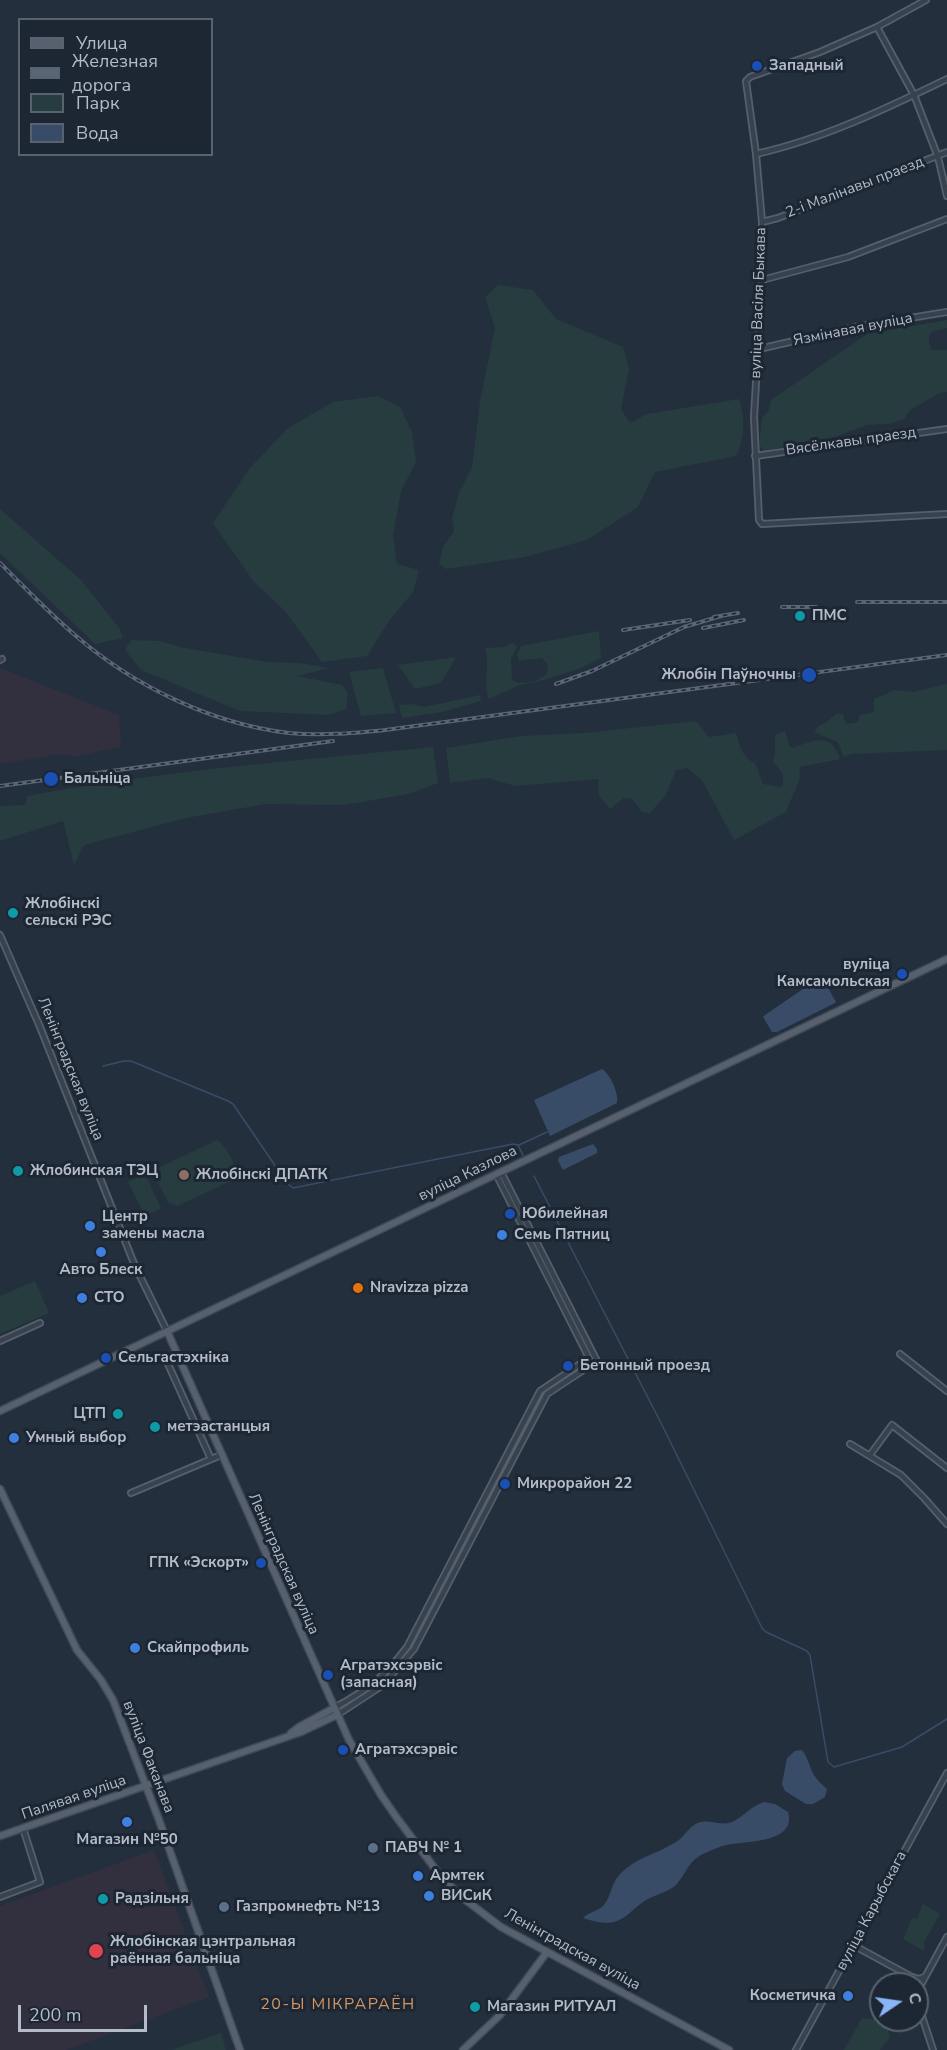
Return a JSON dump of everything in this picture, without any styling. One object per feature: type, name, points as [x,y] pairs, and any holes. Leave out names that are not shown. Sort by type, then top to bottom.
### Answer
[{"type":"main road","name":"вуліца Казлова","points":[[0,1411],[947,959]]},
{"type":"main road","name":"Ленінградская вуліца","points":[[167,1331],[336,1712],[364,1768],[381,1795],[436,1870],[459,1895],[501,1927],[729,2050]]},
{"type":"main road","name":"вуліца Факанава","points":[[0,1489],[77,1650],[101,1680],[113,1700],[147,1786],[240,2050]]},
{"type":"main road","name":"Палявая вуліца","points":[[0,1836],[291,1734],[299,1727],[336,1712]]},
{"type":"main road","points":[[463,2050],[500,2015],[548,1952]]},
{"type":"street","points":[[926,0],[878,27],[914,95],[938,157],[947,196]]},
{"type":"street","name":"вуліца Васіля Быкава","points":[[878,27],[820,52],[750,77],[746,81],[762,222],[762,280],[754,417],[759,520],[762,524],[947,514]]},
{"type":"street","points":[[756,154],[787,147],[856,122],[947,79]]},
{"type":"street","name":"2-і Малінавы праезд","points":[[762,222],[778,218],[947,152]]},
{"type":"street","points":[[762,280],[848,257],[947,219]]},
{"type":"street","name":"Язмінавая вуліца","points":[[759,349],[855,327],[947,312]]},
{"type":"street","name":"Вясёлкавы праезд","points":[[755,456],[947,429]]},
{"type":"street","name":"Ленінградская вуліца","points":[[0,935],[40,1027],[135,1266],[167,1331]]},
{"type":"street","points":[[336,1712],[379,1680],[407,1647],[540,1391],[589,1358],[498,1173]]},
{"type":"street","points":[[0,1341],[40,1323]]},
{"type":"street","points":[[900,1354],[947,1391]]},
{"type":"street","points":[[168,1364],[211,1459]]},
{"type":"street","points":[[870,1455],[892,1425],[947,1468]]},
{"type":"street","points":[[850,1444],[901,1475],[947,1524]]},
{"type":"street","points":[[131,1493],[222,1455]]},
{"type":"street","name":"вуліца Карыбскага","points":[[796,2050],[947,1773]]},
{"type":"street","points":[[0,1897],[40,1882],[23,1828]]},
{"type":"street","points":[[928,1972],[947,1937]]},
{"type":"street","points":[[853,1945],[903,1972]]},
{"type":"street","points":[[927,2032],[933,2050]]},
{"type":"shaded area","points":[[0,668],[119,715],[121,747],[72,757],[72,754],[61,756],[61,754],[0,764]]},
{"type":"shaded area","name":"Жлобінская цэнтральная раённая бальніца","points":[[154,1850],[209,1997],[66,2050],[0,2050],[0,1906]]},
{"type":"green space","points":[[498,285],[533,290],[556,319],[623,347],[629,369],[621,409],[630,423],[647,414],[739,399],[743,428],[736,456],[655,472],[638,507],[587,540],[525,557],[446,569],[439,563],[443,547],[454,531],[452,518],[459,493],[472,467],[480,401],[495,328],[485,297]]},
{"type":"green space","points":[[947,320],[947,328],[934,331],[929,335],[929,343],[932,350],[947,350],[947,392],[940,393],[910,410],[904,419],[890,424],[867,425],[834,437],[764,451],[759,445],[762,418],[769,410],[771,400],[867,334]]},
{"type":"green space","points":[[378,396],[400,407],[412,432],[416,462],[401,491],[393,536],[397,564],[419,570],[413,592],[389,621],[367,656],[322,662],[285,611],[253,581],[213,523],[249,469],[288,428],[333,402]]},
{"type":"green space","points":[[0,509],[81,580],[120,629],[123,638],[95,644],[0,553]]},
{"type":"green space","points":[[599,631],[601,658],[579,669],[520,685],[489,699],[485,648],[505,647],[513,643],[517,647],[511,659],[512,680],[521,683],[531,682],[548,672],[547,664],[542,658],[519,661],[517,654],[521,646]]},
{"type":"green space","points":[[131,640],[160,641],[180,647],[267,662],[299,663],[329,668],[298,676],[342,685],[348,693],[346,709],[329,715],[240,711],[141,670],[125,650]]},
{"type":"green space","points":[[456,657],[441,683],[415,689],[398,665]]},
{"type":"green space","points":[[383,668],[396,713],[361,716],[349,672]]},
{"type":"green space","points":[[947,684],[947,750],[851,754],[844,757],[838,742],[814,732],[818,726],[838,713],[843,714],[846,724],[858,722],[860,715],[874,712],[874,699],[895,690],[912,692]]},
{"type":"green space","points":[[480,695],[481,701],[442,712],[402,718],[399,705],[413,704],[424,707]]},
{"type":"green space","points":[[696,721],[709,737],[736,733],[742,751],[755,763],[763,784],[780,787],[783,784],[783,774],[773,762],[775,735],[785,731],[792,748],[814,741],[826,741],[836,750],[840,759],[799,767],[800,778],[786,812],[734,840],[702,780],[687,768],[676,770],[665,796],[650,813],[642,812],[632,799],[624,798],[610,809],[599,796],[598,779],[515,786],[488,778],[450,783],[446,748],[521,736],[584,733]]},
{"type":"green space","points":[[433,747],[438,783],[408,794],[344,805],[266,804],[186,818],[84,845],[74,865],[63,821],[0,841],[0,806],[25,805],[28,796],[129,779]]},
{"type":"green space","points":[[217,1140],[225,1147],[234,1164],[233,1180],[177,1206],[168,1202],[156,1179],[158,1168]]},
{"type":"green space","points":[[145,1174],[161,1208],[145,1216],[128,1182]]},
{"type":"green space","points":[[35,1281],[49,1313],[0,1334],[0,1296]]},
{"type":"green space","points":[[923,1904],[940,1914],[924,1942],[924,1951],[903,1939],[912,1918],[917,1919]]},
{"type":"green space","points":[[862,2018],[869,2019],[869,2032],[889,2032],[890,2037],[880,2050],[844,2050]]},
{"type":"green space","points":[[221,2033],[226,2050],[171,2050]]},
{"type":"water","points":[[819,978],[823,979],[836,1002],[777,1032],[772,1032],[763,1017]]},
{"type":"water","points":[[602,1069],[613,1084],[617,1094],[617,1103],[550,1136],[534,1100]]},
{"type":"water","points":[[593,1144],[597,1153],[563,1170],[558,1161],[559,1157]]},
{"type":"water","points":[[802,1750],[814,1775],[827,1789],[825,1797],[813,1804],[806,1804],[785,1791],[782,1784],[787,1758],[795,1751]]},
{"type":"water","points":[[764,1802],[775,1804],[788,1812],[789,1822],[779,1835],[725,1845],[703,1854],[690,1864],[676,1885],[646,1900],[621,1919],[604,1923],[583,1918],[603,1906],[617,1878],[630,1865],[672,1844],[698,1823],[729,1823]]},
{"type":"waterway","points":[[103,1066],[131,1061],[233,1104],[287,1183],[293,1188],[513,1144],[518,1145],[523,1155]]},
{"type":"waterway","points":[[519,1145],[547,1132]]},
{"type":"waterway","points":[[534,1176],[661,1423],[762,1628],[807,1651],[810,1655],[828,1762],[834,1767],[902,1747],[947,1719]]},
{"type":"railway","points":[[0,563],[76,636],[123,671],[175,700],[203,712],[231,721],[289,733],[325,734],[385,730],[947,655]]},
{"type":"railway","points":[[857,602],[947,602]]},
{"type":"railway","points":[[782,607],[816,607]]},
{"type":"railway","points":[[714,617],[738,613]]},
{"type":"railway","points":[[556,684],[592,671],[684,627],[721,616]]},
{"type":"railway","points":[[623,630],[690,620]]},
{"type":"railway","points":[[703,628],[744,620]]},
{"type":"railway","points":[[0,786],[333,741]]},
{"type":"place","name":"Западный","points":[[757,66]]},
{"type":"place","name":"ПМС","points":[[800,616]]},
{"type":"place","name":"Жлобін Паўночны","points":[[809,675]]},
{"type":"place","name":"Бальніца","points":[[51,779]]},
{"type":"place","name":"Жлобінскі сельскі РЭС","points":[[13,913]]},
{"type":"place","name":"вуліца Камсамольская","points":[[902,974]]},
{"type":"place","name":"Жлобинская ТЭЦ","points":[[18,1171]]},
{"type":"place","name":"Жлобінскі ДПАТК","points":[[184,1175]]},
{"type":"place","name":"Юбилейная","points":[[510,1214]]},
{"type":"place","name":"Центр замены масла","points":[[90,1226]]},
{"type":"place","name":"Семь Пятниц","points":[[502,1235]]},
{"type":"place","name":"Авто Блеск","points":[[101,1252]]},
{"type":"place","name":"Nravizza pizza","points":[[358,1288]]},
{"type":"place","name":"СТО","points":[[82,1298]]},
{"type":"place","name":"Сельгастэхніка","points":[[106,1358]]},
{"type":"place","name":"Бетонный проезд","points":[[568,1366]]},
{"type":"place","name":"ЦТП","points":[[118,1414]]},
{"type":"place","name":"метэастанцыя","points":[[155,1427]]},
{"type":"place","name":"Умный выбор","points":[[14,1438]]},
{"type":"place","name":"Микрорайон 22","points":[[505,1484]]},
{"type":"place","name":"ГПК «Эскорт»","points":[[261,1563]]},
{"type":"place","name":"Скайпрофиль","points":[[135,1648]]},
{"type":"place","name":"Агратэхсэрвіс (запасная)","points":[[328,1675]]},
{"type":"place","name":"Агратэхсэрвіс","points":[[343,1750]]},
{"type":"place","name":"Магазин №50","points":[[127,1822]]},
{"type":"place","name":"ПАВЧ № 1","points":[[373,1848]]},
{"type":"place","name":"Армтек","points":[[418,1876]]},
{"type":"place","name":"ВИСиК","points":[[429,1896]]},
{"type":"place","name":"Радзільня","points":[[103,1899]]},
{"type":"place","name":"Газпромнефть №13","points":[[224,1907]]},
{"type":"place","name":"Жлобінская цэнтральная раённая бальніца","points":[[96,1951]]},
{"type":"place","name":"Косметичка","points":[[848,1996]]},
{"type":"place","name":"Магазин РИТУАЛ","points":[[475,2007]]},
{"type":"district","name":"20-Ы МІКРАРАЁН","points":[[338,2005]]}]
